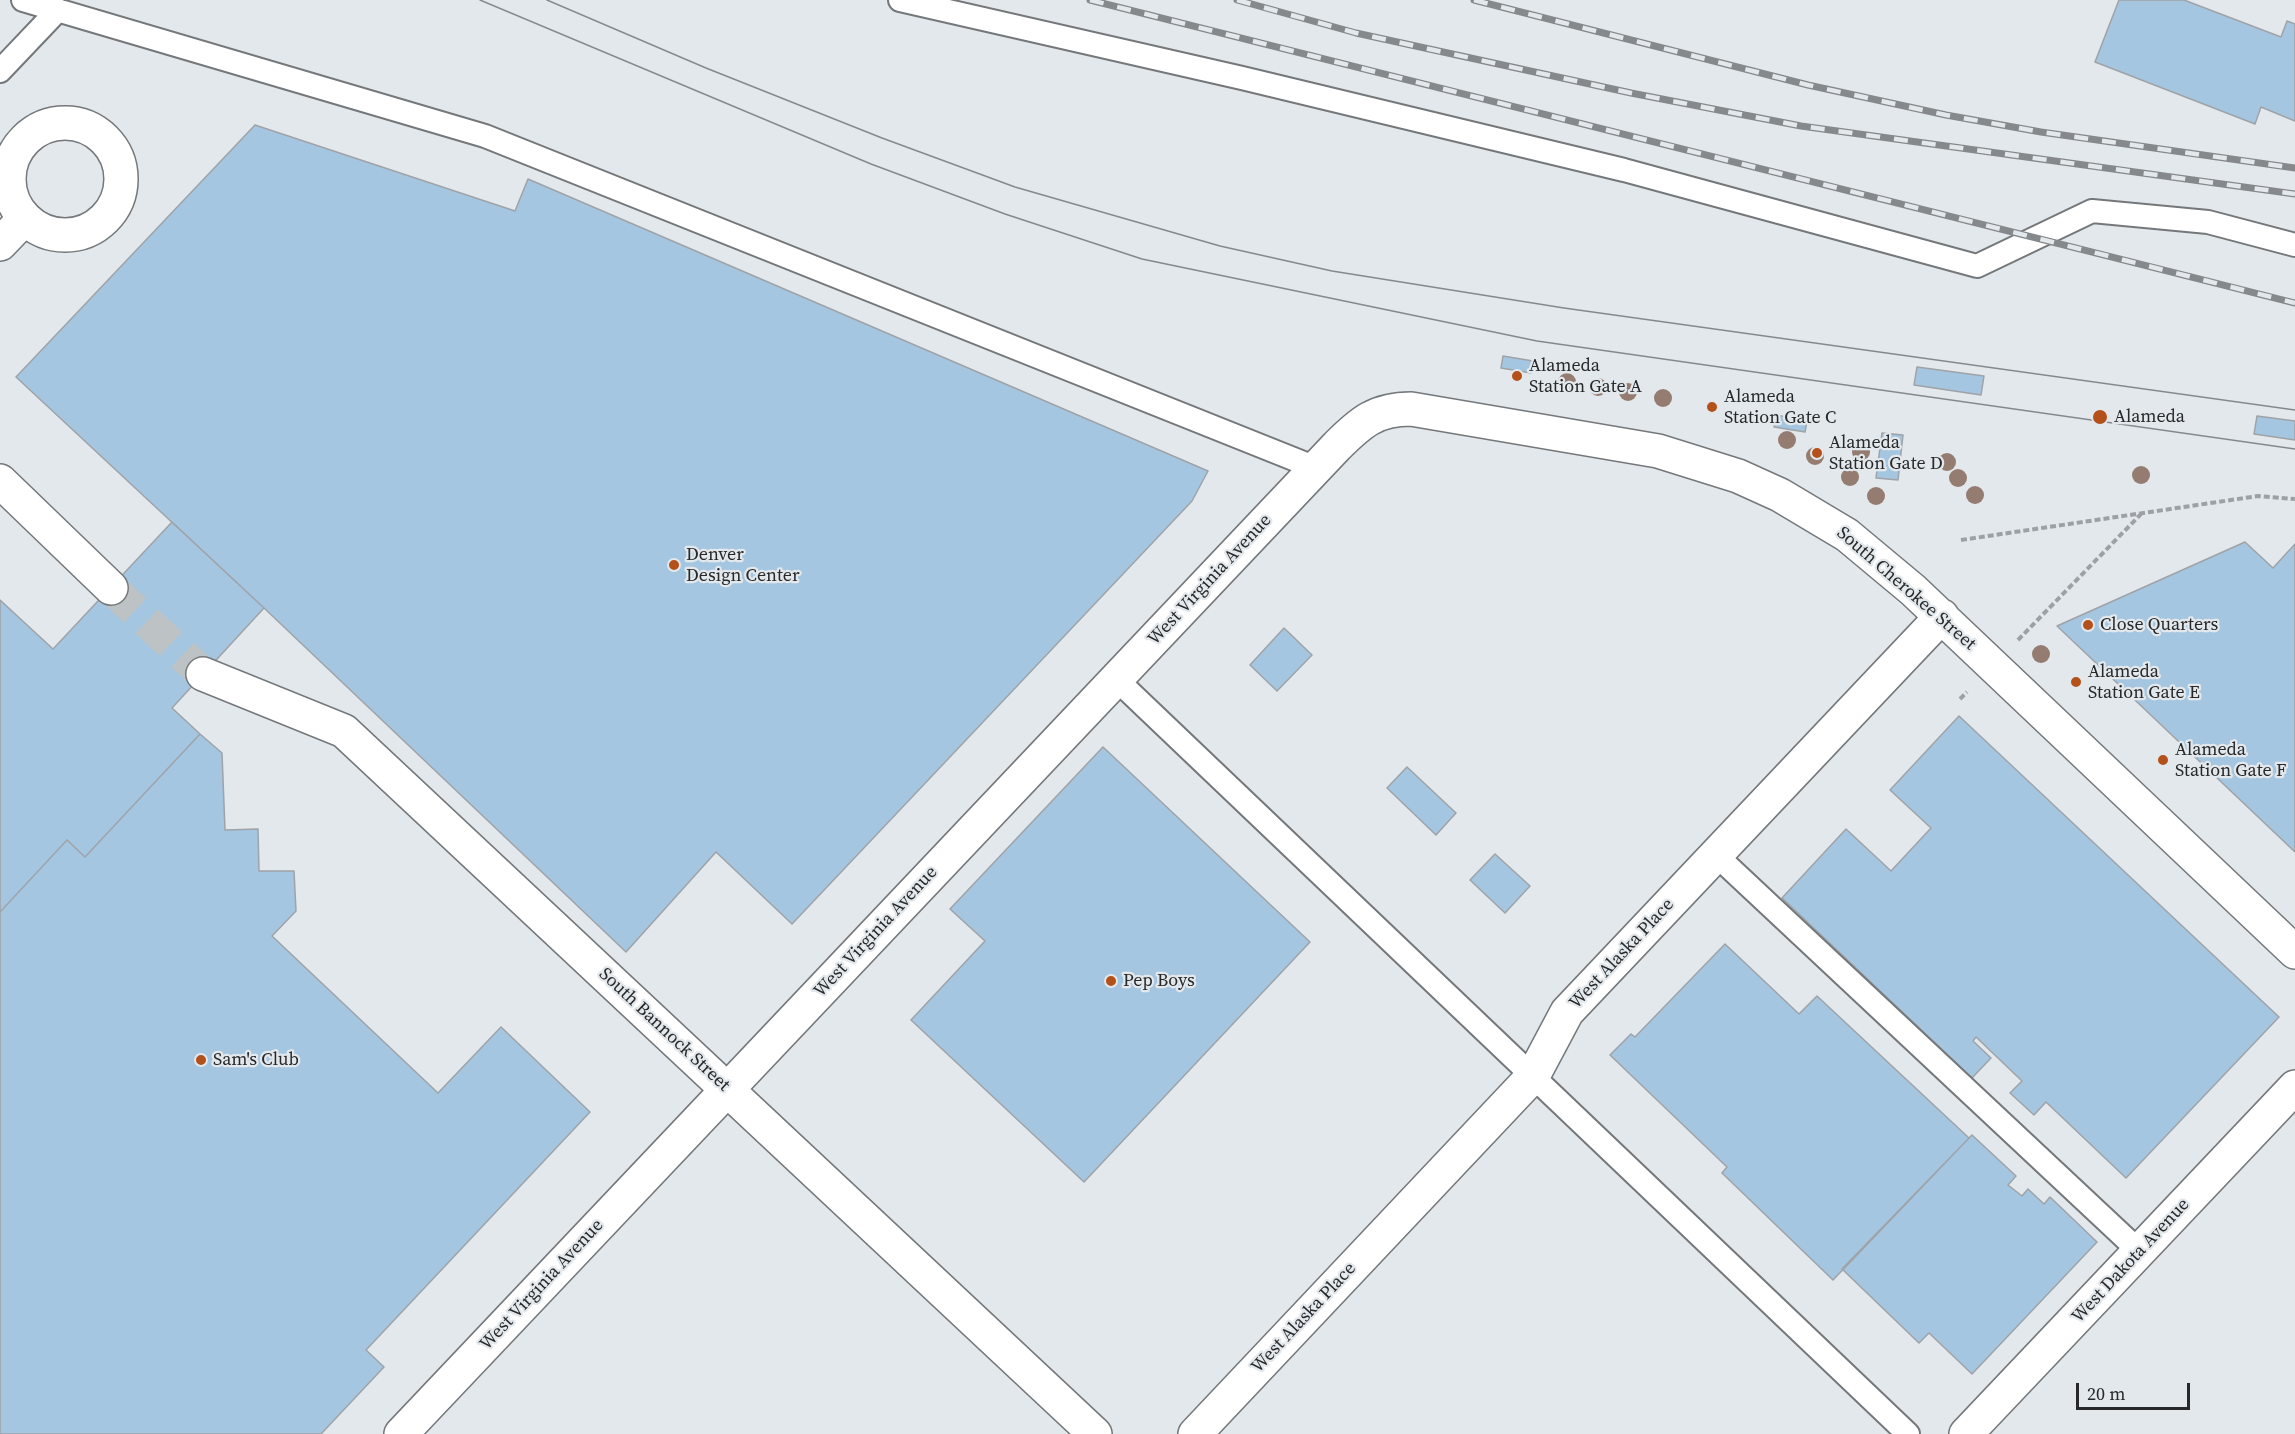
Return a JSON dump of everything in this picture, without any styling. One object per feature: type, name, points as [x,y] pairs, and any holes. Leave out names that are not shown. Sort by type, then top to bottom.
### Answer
[{"type":"street","points":[[0,244],[24,219]]},
{"type":"street","name":"South Cherokee Street","points":[[1352,431],[1364,421],[1385,411],[1412,410],[1658,451],[1738,476],[1780,495],[1847,534],[1941,616],[2295,952]]},
{"type":"street","name":"West Virginia Avenue","points":[[401,1434],[1352,431]]},
{"type":"street","points":[[0,482],[111,588]]},
{"type":"street","name":"West Alaska Place","points":[[1195,1434],[1533,1076],[1567,1012],[1941,616]]},
{"type":"street","name":"South Bannock Street","points":[[203,674],[344,731],[1095,1434]]},
{"type":"street","name":"West Dakota Avenue","points":[[1966,1434],[2295,1088]]},
{"type":"lane","points":[[23,0],[484,136],[1316,468]]},
{"type":"lane","points":[[900,0],[1254,81],[1624,170],[1977,266],[2092,210],[2208,222],[2295,245]]},
{"type":"lane","points":[[0,71],[58,10]]},
{"type":"lane","points":[[1116,679],[1908,1434]]},
{"type":"lane","points":[[1716,855],[2139,1251]]},
{"type":"path","points":[[1961,540],[2258,496],[2295,499]]},
{"type":"path","points":[[2013,645],[2142,513]]},
{"type":"path","points":[[1960,699],[1967,693]]},
{"type":"building","points":[[2119,0],[2184,0],[2281,37],[2287,21],[2295,24],[2295,121],[2261,107],[2255,124],[2095,62]]},
{"type":"building","name":"Denver Design Center","points":[[255,125],[515,211],[528,179],[1208,471],[1192,501],[792,924],[716,852],[626,952],[264,608],[16,377]]},
{"type":"building","points":[[1503,356],[1533,361],[1531,373],[1501,368]]},
{"type":"building","points":[[1917,367],[1984,376],[1981,395],[1914,385]]},
{"type":"building","points":[[1776,415],[1807,421],[1805,432],[1774,427]]},
{"type":"building","points":[[2257,416],[2295,421],[2295,440],[2254,434]]},
{"type":"building","points":[[1882,433],[1903,435],[1898,480],[1876,478]]},
{"type":"building","points":[[172,522],[264,608],[172,708],[200,734],[85,857],[67,840],[0,912],[0,600],[53,649]]},
{"type":"building","points":[[2245,542],[2273,568],[2295,544],[2295,852],[2057,626]]},
{"type":"building","points":[[1284,628],[1312,655],[1277,691],[1250,665]]},
{"type":"building","points":[[1959,716],[2279,1017],[2126,1178],[2046,1102],[2034,1115],[2010,1093],[2022,1081],[1976,1037],[1973,1041],[1991,1058],[1972,1078],[1782,898],[1846,829],[1891,871],[1931,828],[1890,790]]},
{"type":"building","name":"Sam's Club","points":[[200,734],[222,753],[225,830],[258,829],[259,871],[294,871],[296,911],[272,936],[438,1093],[501,1027],[590,1112],[366,1350],[384,1367],[321,1434],[0,1434],[0,912],[67,840],[85,857]]},
{"type":"building","name":"Pep Boys","points":[[1103,747],[1310,942],[1084,1182],[911,1020],[985,941],[950,909]]},
{"type":"building","points":[[1407,767],[1456,813],[1436,835],[1387,788]]},
{"type":"building","points":[[1495,854],[1530,886],[1505,913],[1470,880]]},
{"type":"building","points":[[1725,944],[1799,1014],[1817,996],[1969,1138],[1833,1280],[1722,1173],[1727,1167],[1610,1055],[1631,1034],[1635,1037]]},
{"type":"building","points":[[1972,1135],[2016,1176],[2008,1185],[2022,1196],[2028,1189],[2044,1204],[2050,1197],[2097,1242],[1972,1374],[1929,1333],[1919,1343],[1842,1269]]},
{"type":"tunnel","points":[[111,588],[203,674]]},
{"type":"tram line","points":[[480,0],[871,164],[1005,214],[1142,259],[1537,341],[2295,449]]},
{"type":"tram line","points":[[547,0],[706,68],[882,138],[1015,187],[1220,246],[1332,271],[1564,308],[2295,410]]},
{"type":"railway","points":[[1090,0],[2295,303]]},
{"type":"railway","points":[[1237,0],[1356,33],[1631,93],[1801,126],[2295,194]]},
{"type":"railway","points":[[1474,0],[1808,85],[1946,115],[2041,132],[2295,168]]},
{"type":"place","name":"Alameda Station Gate A","points":[[1517,376]]},
{"type":"place","name":"Alameda Station Gate C","points":[[1712,407]]},
{"type":"place","name":"Alameda","points":[[2100,417]]},
{"type":"place","name":"Alameda Station Gate D","points":[[1817,453]]},
{"type":"place","name":"Denver Design Center","points":[[674,565]]},
{"type":"place","name":"Close Quarters","points":[[2088,625]]},
{"type":"place","name":"Alameda Station Gate E","points":[[2076,682]]},
{"type":"place","name":"Alameda Station Gate F","points":[[2163,760]]},
{"type":"place","name":"Pep Boys","points":[[1111,981]]},
{"type":"place","name":"Sam's Club","points":[[201,1060]]}]
